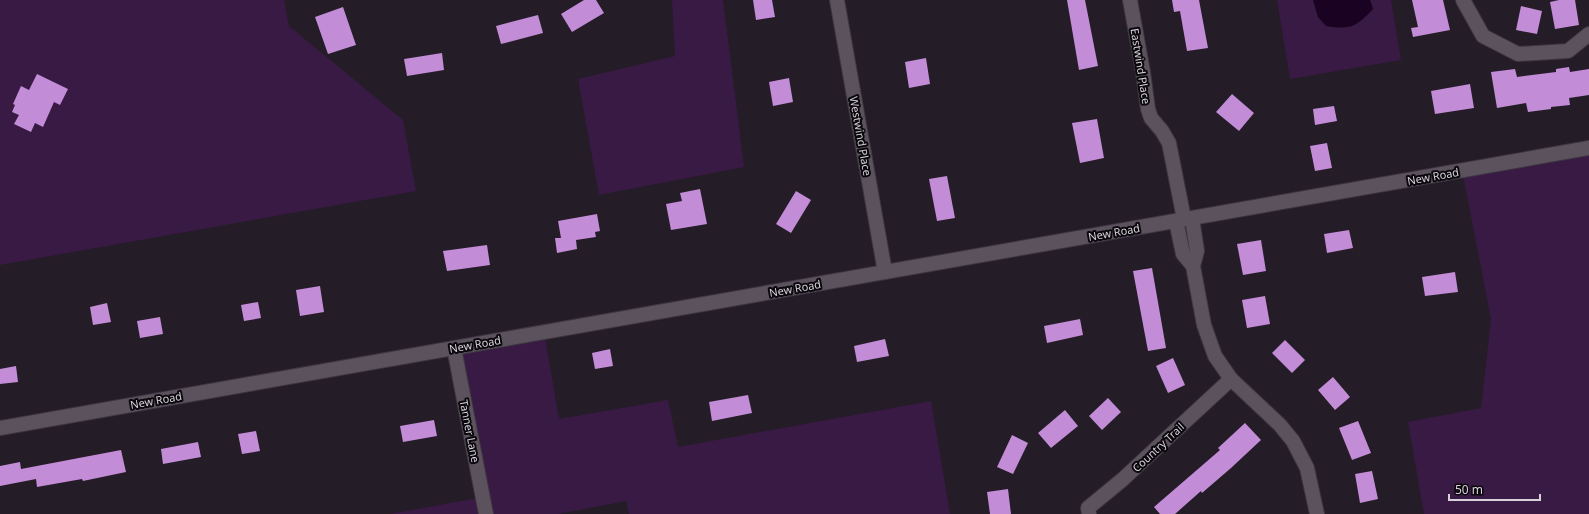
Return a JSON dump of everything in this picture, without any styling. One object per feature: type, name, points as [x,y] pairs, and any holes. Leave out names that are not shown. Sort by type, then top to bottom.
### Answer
[{"type":"street","name":"Westwind Place","points":[[837,0],[885,272]]},
{"type":"street","name":"Eastwind Place","points":[[1130,0],[1143,72],[1148,110],[1151,118],[1169,143],[1184,220],[1197,251],[1193,266],[1204,325],[1215,356],[1231,379]]},
{"type":"street","points":[[1463,0],[1483,36],[1518,54],[1568,51],[1589,34]]},
{"type":"street","name":"New Road","points":[[0,428],[1589,148]]},
{"type":"street","name":"Tanner Lane","points":[[454,348],[486,514]]},
{"type":"street","points":[[1231,379],[1280,426],[1293,441],[1307,468],[1317,514]]},
{"type":"street","name":"Country Trail","points":[[1089,514],[1088,508],[1122,480],[1231,379]]},
{"type":"shaded area","points":[[0,0],[284,0],[289,26],[403,120],[416,191],[0,265]]},
{"type":"shaded area","points":[[672,0],[723,0],[744,167],[599,195],[578,79],[675,56]]},
{"type":"shaded area","points":[[1277,0],[1313,0],[1318,17],[1373,9],[1370,0],[1391,0],[1401,60],[1290,79]]},
{"type":"shaded area","points":[[1313,0],[1370,0],[1373,9],[1362,20],[1352,26],[1342,28],[1326,26],[1318,17]]},
{"type":"shaded area","points":[[1589,148],[1589,514],[1424,514],[1408,422],[1481,408],[1491,319],[1462,170]]},
{"type":"shaded area","points":[[544,331],[559,419],[668,400],[678,447],[931,401],[950,514],[629,514],[626,501],[558,514],[390,514],[483,497],[454,348]]},
{"type":"building","points":[[584,0],[596,0],[604,13],[572,32],[561,14]]},
{"type":"building","points":[[753,0],[772,0],[775,17],[756,20]]},
{"type":"building","points":[[1067,0],[1085,0],[1098,66],[1079,70]]},
{"type":"building","points":[[1172,0],[1199,0],[1208,48],[1187,51],[1180,11],[1174,12]]},
{"type":"building","points":[[1412,0],[1443,0],[1450,30],[1413,37],[1411,28],[1418,27]]},
{"type":"building","points":[[1559,0],[1575,0],[1579,25],[1555,29],[1550,2]]},
{"type":"building","points":[[1521,6],[1542,11],[1537,34],[1516,30]]},
{"type":"building","points":[[343,7],[356,45],[328,54],[315,17]]},
{"type":"building","points":[[538,15],[543,33],[501,44],[496,26]]},
{"type":"building","points":[[442,53],[444,70],[407,76],[404,59]]},
{"type":"building","points":[[926,58],[930,84],[909,88],[905,62]]},
{"type":"building","points":[[1569,67],[1570,72],[1589,69],[1589,95],[1569,98],[1570,105],[1551,107],[1551,109],[1528,112],[1526,103],[1497,108],[1491,72],[1515,69],[1517,77],[1556,72],[1556,69]]},
{"type":"building","points":[[37,74],[68,89],[60,105],[54,102],[43,127],[35,123],[31,132],[14,124],[19,115],[12,112],[15,105],[13,104],[21,86],[29,90]]},
{"type":"building","points":[[789,78],[793,102],[773,106],[769,82]]},
{"type":"building","points":[[1470,84],[1474,108],[1435,114],[1431,91]]},
{"type":"building","points":[[1232,94],[1254,113],[1239,131],[1216,112]]},
{"type":"building","points":[[1334,106],[1337,121],[1315,125],[1313,109]]},
{"type":"building","points":[[1097,119],[1104,158],[1080,163],[1072,123]]},
{"type":"building","points":[[1327,143],[1332,168],[1315,171],[1310,146]]},
{"type":"building","points":[[947,176],[955,218],[937,221],[929,179]]},
{"type":"building","points":[[700,189],[707,224],[671,230],[666,204],[682,201],[680,193]]},
{"type":"building","points":[[796,191],[811,200],[791,233],[776,224]]},
{"type":"building","points":[[597,214],[600,231],[595,232],[596,237],[576,240],[577,249],[557,253],[555,238],[561,238],[558,221]]},
{"type":"building","points":[[1349,230],[1353,248],[1327,253],[1324,234]]},
{"type":"building","points":[[1261,240],[1266,271],[1243,275],[1237,244]]},
{"type":"building","points":[[487,245],[490,265],[447,271],[443,251]]},
{"type":"building","points":[[1152,268],[1166,348],[1148,351],[1133,271]]},
{"type":"building","points":[[1455,272],[1458,292],[1425,296],[1422,277]]},
{"type":"building","points":[[320,286],[324,312],[300,316],[296,290]]},
{"type":"building","points":[[1265,296],[1270,324],[1247,328],[1242,300]]},
{"type":"building","points":[[258,302],[261,318],[244,321],[241,305]]},
{"type":"building","points":[[107,303],[111,322],[93,325],[90,307]]},
{"type":"building","points":[[160,317],[163,334],[140,338],[137,321]]},
{"type":"building","points":[[1080,319],[1083,335],[1047,343],[1044,326]]},
{"type":"building","points":[[885,339],[889,356],[857,362],[854,346]]},
{"type":"building","points":[[1285,340],[1305,360],[1292,373],[1272,353]]},
{"type":"building","points":[[610,349],[613,366],[595,369],[592,353]]},
{"type":"building","points":[[1173,358],[1185,385],[1168,393],[1156,366]]},
{"type":"building","points":[[16,366],[18,382],[0,384],[0,369]]},
{"type":"building","points":[[1333,377],[1350,397],[1335,410],[1318,390]]},
{"type":"building","points":[[748,395],[752,413],[712,421],[709,402]]},
{"type":"building","points":[[1108,398],[1121,412],[1102,430],[1089,416]]},
{"type":"building","points":[[1065,410],[1078,426],[1051,448],[1038,433]]},
{"type":"building","points":[[434,420],[437,436],[403,442],[400,426]]},
{"type":"building","points":[[1358,421],[1371,453],[1352,460],[1339,428]]},
{"type":"building","points":[[1245,423],[1261,440],[1202,493],[1201,491],[1175,514],[1160,514],[1154,507],[1220,450],[1218,448]]},
{"type":"building","points":[[256,431],[260,451],[242,454],[238,434]]},
{"type":"building","points":[[1012,435],[1028,443],[1013,474],[997,467]]},
{"type":"building","points":[[198,442],[201,457],[163,464],[161,449]]},
{"type":"building","points":[[121,450],[126,472],[83,481],[82,479],[37,487],[36,479],[0,486],[0,466],[20,462],[21,469]]},
{"type":"building","points":[[1372,471],[1378,499],[1360,503],[1355,474]]},
{"type":"building","points":[[1008,489],[1011,514],[990,514],[987,492]]}]
